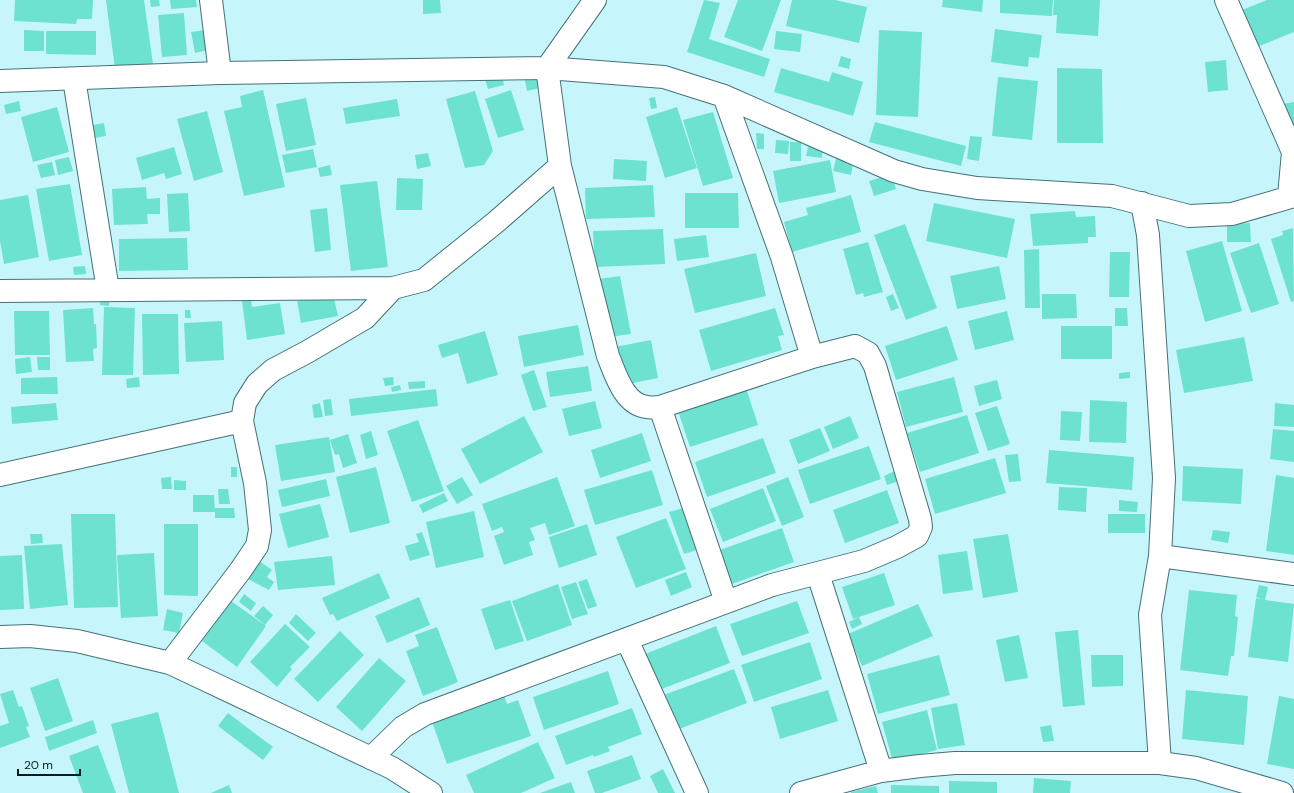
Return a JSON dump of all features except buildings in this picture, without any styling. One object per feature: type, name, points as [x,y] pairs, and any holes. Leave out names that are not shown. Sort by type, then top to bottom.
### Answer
[{"type":"street","points":[[211,0],[220,73]]},
{"type":"street","points":[[371,758],[403,727],[425,714],[627,640],[772,584],[818,574],[864,561],[897,547],[917,536],[921,527],[920,519],[875,366],[868,353],[855,346],[812,357],[660,406],[647,408],[638,405],[626,394],[616,376],[608,356],[560,166],[547,68],[595,0]]},
{"type":"street","points":[[0,81],[220,73],[547,68],[664,77],[724,96],[894,171],[922,179],[977,188],[1112,196],[1189,216],[1232,214],[1292,196],[1293,152],[1226,0]]},
{"type":"street","points":[[74,79],[108,290]]},
{"type":"street","points":[[724,96],[782,257],[812,357]]},
{"type":"street","points":[[0,291],[393,288],[424,280],[496,222],[560,166]]},
{"type":"street","points":[[1142,203],[1148,235],[1164,478],[1160,556],[1150,615],[1160,763]]},
{"type":"street","points":[[170,663],[240,571],[257,546],[260,530],[256,483],[242,421],[245,403],[257,384],[268,374],[365,318],[393,288]]},
{"type":"street","points":[[660,406],[726,602]]},
{"type":"street","points":[[0,475],[242,421]]},
{"type":"street","points":[[1160,556],[1294,574]]},
{"type":"street","points":[[818,574],[881,771]]},
{"type":"street","points":[[0,637],[30,636],[77,641],[170,663],[392,768],[431,793]]},
{"type":"street","points":[[627,640],[696,793]]},
{"type":"street","points":[[801,793],[881,771],[955,764],[1160,763],[1196,768],[1282,793]]}]
